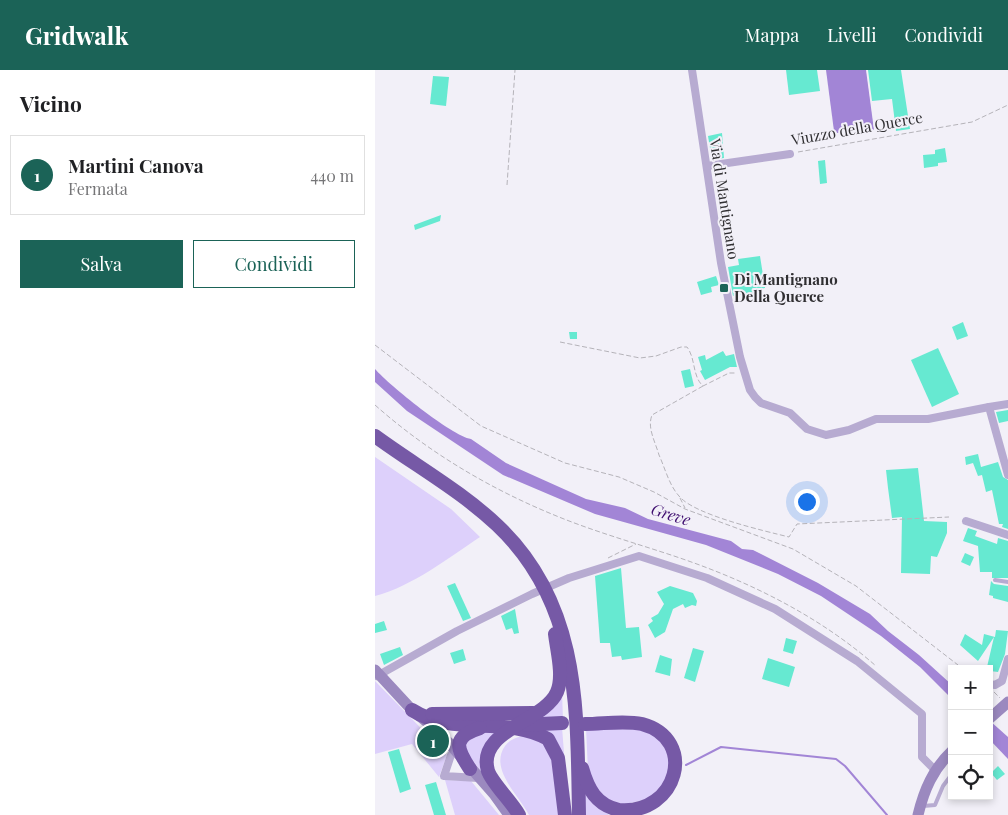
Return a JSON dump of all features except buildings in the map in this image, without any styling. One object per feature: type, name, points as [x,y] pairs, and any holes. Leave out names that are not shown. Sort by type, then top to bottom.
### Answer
[{"type":"highway","points":[[375,436],[463,497],[498,526],[526,558],[555,634],[564,668],[573,725],[578,750],[589,788],[596,798],[612,811],[637,812],[659,803],[667,795],[673,783],[676,768],[674,756],[663,736],[643,724],[573,725],[508,727],[483,727],[439,723],[409,707]]},
{"type":"highway","points":[[375,446],[476,518],[509,550],[539,591],[567,645],[573,725],[571,815]]},
{"type":"highway","points":[[519,815],[493,781],[487,762],[492,744],[499,737],[550,703],[558,688],[555,634]]},
{"type":"highway","points":[[409,707],[422,712],[444,715],[537,712]]},
{"type":"highway","points":[[474,774],[460,754],[459,741],[466,732],[483,727]]},
{"type":"highway","points":[[508,727],[543,736],[550,740],[555,749],[561,773],[565,815]]},
{"type":"highway","points":[[524,732],[515,734],[502,744],[495,762],[497,772],[526,815]]},
{"type":"highway","points":[[578,750],[579,815]]},
{"type":"street","name":"Via di Mantignano","points":[[692,70],[715,230],[746,378],[750,390],[761,403],[790,413],[807,429],[826,435],[849,430],[876,419],[928,419],[1008,404]]},
{"type":"street","name":"Viuzzo della Querce","points":[[707,166],[789,154]]},
{"type":"street","points":[[989,407],[1008,475]]},
{"type":"street","points":[[965,521],[1008,535]]},
{"type":"street","points":[[474,774],[448,742],[376,674],[457,631],[539,591],[569,578],[639,556],[678,568],[736,590],[775,609],[857,661],[915,707],[924,720],[922,757],[935,770]]},
{"type":"street","points":[[993,684],[997,685],[1002,681],[1008,659]]},
{"type":"street","points":[[993,715],[1005,703]]},
{"type":"street","points":[[409,707],[418,722],[494,794],[509,815]]},
{"type":"street","points":[[451,755],[444,776],[474,774]]},
{"type":"street","points":[[919,810],[935,770],[948,755]]},
{"type":"lane","points":[[995,580],[1008,582]]},
{"type":"lane","points":[[919,810],[935,805],[948,779]]},
{"type":"path","points":[[507,185],[515,70]]},
{"type":"path","name":"Viuzzo della Querce","points":[[789,154],[972,122],[1008,105]]},
{"type":"path","points":[[560,342],[641,358],[656,356],[681,347],[687,347],[691,353],[698,381],[703,386]]},
{"type":"path","points":[[375,345],[481,426],[565,463],[619,477],[654,492],[685,509],[793,549],[856,586],[958,665]]},
{"type":"path","points":[[685,509],[668,477],[649,426],[651,414],[729,373],[736,373],[746,378]]},
{"type":"path","points":[[375,405],[408,433],[454,464],[482,480],[558,516],[724,575],[771,596],[839,638],[879,670]]},
{"type":"path","points":[[679,498],[697,508],[748,527],[789,537],[797,524],[949,517]]},
{"type":"path","points":[[621,551],[636,544]]},
{"type":"path","points":[[993,692],[1005,703]]},
{"type":"shaded area","points":[[826,70],[866,70],[874,130],[837,133],[834,131]]},
{"type":"shaded area","points":[[375,369],[436,420],[462,436],[471,439],[506,463],[586,499],[625,508],[648,519],[731,541],[742,549],[753,550],[818,583],[870,614],[919,655],[948,681],[948,695],[920,667],[881,636],[821,596],[778,574],[706,545],[595,514],[503,475],[407,411],[375,382]]},
{"type":"shaded area","points":[[375,457],[451,509],[480,537],[403,586],[375,596]]},
{"type":"shaded area","points":[[375,681],[447,755],[439,777],[412,744],[375,754]]},
{"type":"shaded area","points":[[562,692],[563,720],[529,721]]},
{"type":"shaded area","points":[[993,724],[1008,737],[1008,759],[993,743]]},
{"type":"shaded area","points":[[634,726],[656,734],[672,760],[659,797],[615,806],[595,790],[588,771],[586,728]]},
{"type":"shaded area","points":[[562,727],[566,779],[541,731]]},
{"type":"shaded area","points":[[502,731],[481,771],[467,754],[465,742],[472,733]]},
{"type":"shaded area","points":[[529,735],[554,751],[562,815],[529,815],[503,772],[500,764],[505,746],[516,738]]},
{"type":"shaded area","points":[[445,780],[471,781],[499,815],[455,815]]},
{"type":"shaded area","points":[[584,791],[609,815],[584,815]]},
{"type":"waterway","points":[[686,765],[721,747],[836,759],[845,766],[887,815]]},
{"type":"place","name":"Di Mantignano Della Querce","points":[[724,288]]},
{"type":"place","name":"Martini Canova","points":[[433,741]]},
{"type":"water label","name":"Greve","points":[[671,514]]}]
